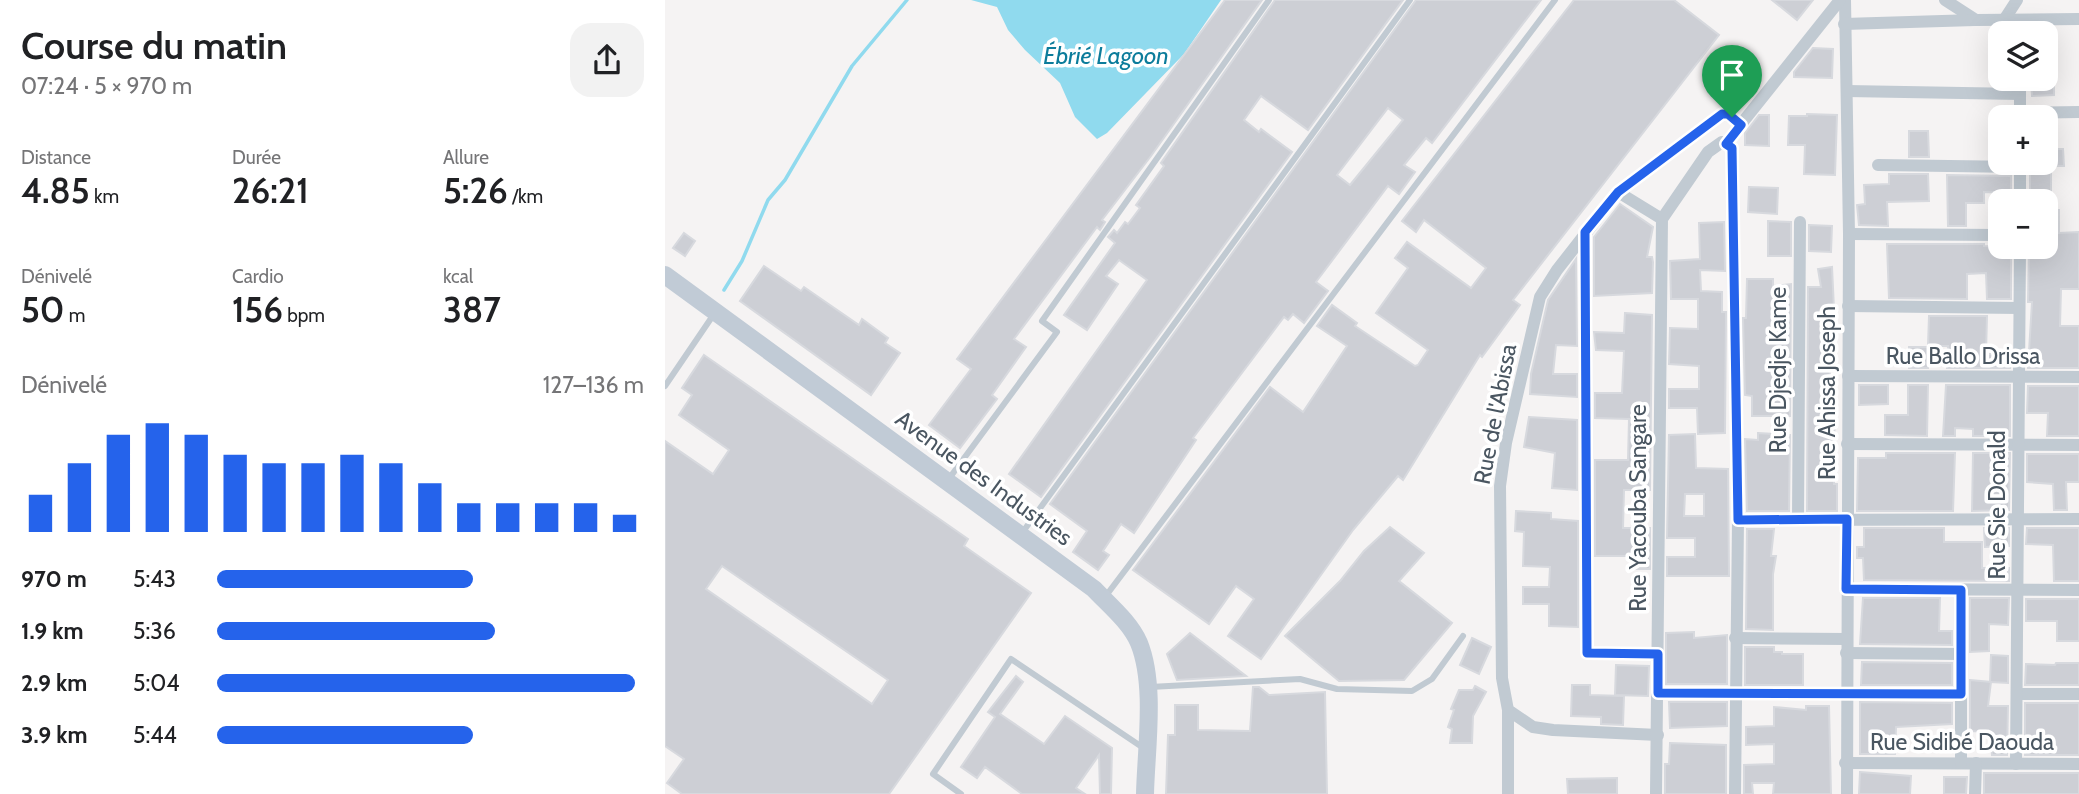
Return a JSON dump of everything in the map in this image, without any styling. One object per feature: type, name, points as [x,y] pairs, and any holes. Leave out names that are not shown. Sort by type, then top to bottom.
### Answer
[{"type":"street","points":[[1735,794],[1738,520],[1729,146],[1741,125],[1840,0]]},
{"type":"street","name":"Rue Ahissa Joseph","points":[[1845,0],[1849,234],[1845,763],[1847,794]]},
{"type":"street","points":[[1945,0],[1976,20]]},
{"type":"street","points":[[1844,30],[2004,20],[2017,0]]},
{"type":"street","points":[[2058,22],[2079,19]]},
{"type":"street","points":[[1847,91],[2020,94],[2020,105]]},
{"type":"street","points":[[2058,113],[2079,112]]},
{"type":"street","name":"Rue de l'Abissa","points":[[1508,794],[1508,710],[1502,678],[1500,486],[1506,443],[1540,298],[1585,232],[1618,192],[1722,114],[1728,114],[1741,125]]},
{"type":"street","points":[[1618,192],[1662,221],[1716,144],[1729,146]]},
{"type":"street","points":[[1878,165],[1988,165]]},
{"type":"street","name":"Rue Yacouba Sangare","points":[[1656,794],[1662,221]]},
{"type":"street","name":"Rue Djedje Kame","points":[[1798,519],[1800,222]]},
{"type":"street","points":[[1585,232],[1587,653],[1658,654]]},
{"type":"street","points":[[1849,234],[1988,235]]},
{"type":"street","name":"Rue Sie Donald","points":[[2016,764],[2020,259]]},
{"type":"street","name":"Avenue des Industries","points":[[665,275],[1020,535],[1104,599],[1120,615],[1139,641],[1148,687],[1145,794]]},
{"type":"street","points":[[1848,306],[2019,308]]},
{"type":"street","name":"Rue Ballo Drissa","points":[[1848,376],[2079,377]]},
{"type":"street","points":[[1847,444],[2079,445]]},
{"type":"street","points":[[1738,520],[2079,519]]},
{"type":"street","points":[[1846,589],[2079,590]]},
{"type":"street","points":[[1961,590],[1961,764]]},
{"type":"street","points":[[1735,638],[1846,639]]},
{"type":"street","points":[[1846,653],[1961,654]]},
{"type":"street","points":[[1658,693],[1961,694]]},
{"type":"street","points":[[2017,694],[2079,694]]},
{"type":"street","points":[[1508,710],[1533,727],[1658,735]]},
{"type":"street","name":"Rue Sidibé Daouda","points":[[1845,763],[2079,764]]},
{"type":"street","points":[[1975,794],[1976,764]]},
{"type":"lane","points":[[947,481],[1057,332],[1042,321],[1269,0]]},
{"type":"lane","points":[[1020,535],[1410,0]]},
{"type":"lane","points":[[1104,599],[1555,0]]},
{"type":"lane","points":[[665,386],[715,312]]},
{"type":"lane","points":[[1148,687],[1300,679],[1337,689],[1412,691],[1432,679],[1464,636]]},
{"type":"lane","points":[[961,794],[933,774],[1011,659],[1146,750]]},
{"type":"water","name":"Ébrié Lagoon","points":[[971,0],[1221,0],[1184,54],[1107,133],[1097,139],[1075,117],[1060,83],[1008,30],[997,7]]},
{"type":"building","points":[[1225,0],[1262,0],[1102,220],[1105,222],[1100,230],[1097,227],[1014,339],[1026,347],[992,395],[997,399],[960,448],[929,425],[971,369],[957,359]]},
{"type":"building","points":[[1275,0],[1403,0],[1308,130],[1261,96],[1244,120],[1292,152],[1041,497],[1009,474],[1147,280],[1119,260],[1106,276],[1118,284],[1087,330],[1064,315],[1115,243],[1108,237],[1114,230],[1117,233],[1125,222],[1128,224],[1140,208],[1136,205],[1164,166],[1161,163]]},
{"type":"building","points":[[1416,0],[1541,0],[1432,143],[1426,138],[1404,165],[1415,172],[1399,194],[1388,186],[1316,282],[1328,291],[1304,323],[1293,314],[1288,320],[1284,317],[1193,438],[1196,440],[1134,533],[1121,524],[1103,551],[1109,555],[1098,570],[1073,552],[1087,531],[1050,504]],"holes":[[[1388,108],[1403,120],[1350,185],[1337,175]]]},
{"type":"building","points":[[1574,0],[1674,0],[1719,35],[1513,300],[1520,305],[1482,357],[1480,355],[1403,480],[1398,476],[1353,530],[1261,659],[1228,636],[1254,599],[1236,586],[1209,624],[1133,570],[1270,387],[1303,412],[1347,346],[1317,326],[1332,305],[1357,323],[1355,326],[1415,366],[1418,365],[1428,350],[1376,313],[1408,268],[1395,258],[1407,242],[1471,288],[1486,268],[1424,220],[1416,232],[1402,221]]},
{"type":"building","points":[[1772,0],[1813,0],[1797,20]]},
{"type":"building","points":[[1813,48],[1833,49],[1832,78],[1794,77],[1794,72]]},
{"type":"building","points":[[2032,91],[2054,91],[2054,95],[2032,96]]},
{"type":"building","points":[[1759,115],[1769,115],[1769,146],[1745,145],[1745,133]]},
{"type":"building","points":[[1837,115],[1835,175],[1804,174],[1805,145],[1788,145],[1789,116]]},
{"type":"building","points":[[1909,131],[1928,131],[1929,157],[1909,157]]},
{"type":"building","points":[[2058,149],[2063,149],[2064,166],[2058,166]]},
{"type":"building","points":[[1889,174],[1928,174],[1929,201],[1887,202],[1888,226],[1859,225],[1857,205],[1865,204],[1864,185],[1889,184]]},
{"type":"building","points":[[1947,175],[2011,176],[2011,189],[1988,189],[1988,192],[1984,192],[1984,203],[1966,203],[1966,226],[1948,226]]},
{"type":"building","points":[[2030,175],[2051,175],[2051,189],[2030,189]]},
{"type":"building","points":[[1749,187],[1778,188],[1777,214],[1748,212]]},
{"type":"building","points":[[1620,204],[1653,227],[1647,257],[1652,257],[1653,262],[1652,293],[1594,296],[1594,237]]},
{"type":"building","points":[[2059,210],[2059,233],[2079,232],[2079,289],[2061,289],[2060,326],[2079,326],[2079,368],[2028,368],[2032,302],[2028,302],[2029,259],[2058,259]]},
{"type":"building","points":[[1768,221],[1791,222],[1791,256],[1768,256]]},
{"type":"building","points":[[1724,222],[1725,271],[1700,270],[1701,291],[1722,292],[1722,312],[1726,312],[1725,433],[1698,434],[1697,408],[1669,408],[1669,389],[1699,389],[1699,366],[1669,364],[1670,328],[1698,329],[1698,299],[1671,299],[1670,261],[1700,259],[1699,223]]},
{"type":"building","points":[[1809,225],[1832,226],[1831,252],[1809,251]]},
{"type":"building","points":[[684,233],[695,241],[685,256],[673,248]]},
{"type":"building","points":[[1887,244],[1984,244],[1988,246],[1988,259],[2011,259],[2011,299],[1987,299],[1986,273],[1967,274],[1967,299],[1889,298]]},
{"type":"building","points":[[1576,259],[1577,346],[1556,345],[1553,374],[1577,374],[1577,397],[1530,394],[1531,374],[1548,300]]},
{"type":"building","points":[[764,266],[801,291],[804,287],[859,325],[862,319],[888,338],[885,343],[900,353],[871,395],[740,301]]},
{"type":"building","points":[[1832,267],[1835,330],[1834,357],[1829,357],[1830,377],[1835,377],[1834,484],[1837,484],[1837,511],[1807,511],[1808,287],[1821,287],[1818,269]]},
{"type":"building","points":[[1747,279],[1773,279],[1773,286],[1791,284],[1790,416],[1752,416],[1752,396],[1745,395],[1743,318],[1746,318]]},
{"type":"building","points":[[1625,313],[1652,315],[1650,490],[1624,490],[1623,528],[1650,528],[1650,569],[1633,569],[1633,556],[1595,556],[1595,460],[1628,460],[1629,419],[1595,418],[1595,393],[1622,393],[1624,351],[1596,350],[1594,332],[1624,333]]},
{"type":"building","points":[[1929,316],[1987,316],[1986,354],[2010,354],[2010,368],[1947,368],[1948,346],[1928,346]]},
{"type":"building","points":[[1909,347],[1928,347],[1928,368],[1909,368]]},
{"type":"building","points":[[704,355],[968,539],[964,546],[1031,593],[889,794],[682,794],[667,783],[684,759],[665,746],[665,441],[713,474],[729,450],[679,415],[692,395],[682,388]],"holes":[[[722,566],[888,680],[872,704],[706,589]]]},
{"type":"building","points":[[1859,385],[1888,385],[1888,404],[1859,405]]},
{"type":"building","points":[[1908,385],[1928,385],[1927,436],[1885,435],[1885,415],[1908,415]]},
{"type":"building","points":[[1946,385],[2010,385],[2010,436],[1973,436],[1973,429],[1955,428],[1955,436],[1943,436]]},
{"type":"building","points":[[2028,386],[2079,386],[2079,436],[2047,436],[2048,413],[2027,413]]},
{"type":"building","points":[[1529,417],[1577,420],[1577,490],[1552,488],[1555,453],[1524,447]]},
{"type":"building","points":[[1758,433],[1790,435],[1789,511],[1747,511],[1745,439],[1758,440]]},
{"type":"building","points":[[1695,434],[1696,468],[1728,469],[1729,576],[1667,576],[1667,557],[1695,557],[1695,538],[1667,538],[1669,435]],"holes":[[[1685,494],[1704,494],[1704,516],[1684,516]]]},
{"type":"building","points":[[1886,453],[1955,453],[1953,511],[1857,511],[1858,458],[1886,458]]},
{"type":"building","points":[[1973,453],[2010,453],[2009,510],[1972,511]]},
{"type":"building","points":[[2027,454],[2079,454],[2079,482],[2066,482],[2067,510],[2054,510],[2053,484],[2027,482]]},
{"type":"building","points":[[1516,511],[1551,513],[1551,519],[1578,521],[1578,627],[1549,626],[1549,604],[1523,604],[1523,587],[1549,587],[1550,567],[1523,566],[1524,532],[1515,531]]},
{"type":"building","points":[[1390,527],[1424,553],[1399,581],[1452,623],[1404,680],[1339,681],[1285,636]]},
{"type":"building","points":[[1864,528],[1944,528],[1944,542],[1982,542],[1982,568],[2009,568],[2009,581],[1864,580],[1863,558],[1857,558],[1857,547],[1864,547]]},
{"type":"building","points":[[1984,528],[2009,528],[2009,546],[1985,547]]},
{"type":"building","points":[[2027,528],[2079,528],[2079,581],[2054,581],[2053,545],[2026,544]]},
{"type":"building","points":[[1747,529],[1774,529],[1771,556],[1776,556],[1773,574],[1773,630],[1746,629]]},
{"type":"building","points":[[1863,598],[1940,598],[1939,631],[1952,631],[1952,645],[1860,644]]},
{"type":"building","points":[[1970,598],[2009,598],[2008,625],[1989,624],[1989,651],[1970,652]]},
{"type":"building","points":[[2026,599],[2079,599],[2079,641],[2057,641],[2057,621],[2026,621]]},
{"type":"building","points":[[1694,632],[1694,638],[1727,635],[1727,684],[1666,684],[1666,633]]},
{"type":"building","points":[[1190,633],[1246,676],[1177,680],[1167,654]]},
{"type":"building","points":[[1472,638],[1491,647],[1479,674],[1460,665]]},
{"type":"building","points":[[1745,647],[1774,647],[1774,652],[1782,654],[1803,654],[1803,685],[1745,685]]},
{"type":"building","points":[[1991,655],[2008,656],[2008,683],[1990,682]]},
{"type":"building","points":[[1862,662],[1952,663],[1952,685],[1861,685]]},
{"type":"building","points":[[2079,663],[2079,685],[2025,685],[2026,664]]},
{"type":"building","points":[[1616,665],[1649,666],[1648,696],[1615,695]]},
{"type":"building","points":[[1016,676],[1023,682],[1000,714],[1044,744],[1065,716],[1112,748],[1111,794],[1100,794],[1099,755],[1076,788],[1085,794],[1022,794],[985,767],[977,778],[961,767],[995,717],[988,712]]},
{"type":"building","points":[[1970,680],[1991,682],[1988,706],[2008,706],[2007,755],[1992,755],[1990,732],[1970,731]]},
{"type":"building","points":[[1572,685],[1590,685],[1590,695],[1624,696],[1623,725],[1601,724],[1601,717],[1571,716]]},
{"type":"building","points":[[1475,686],[1486,692],[1473,716],[1472,743],[1450,743],[1452,729],[1448,727],[1454,710],[1451,709],[1459,690],[1473,690]]},
{"type":"building","points":[[1253,687],[1259,687],[1269,695],[1325,692],[1327,794],[1166,794],[1168,735],[1175,735],[1175,705],[1198,705],[1198,730],[1250,731]]},
{"type":"building","points":[[1669,702],[1727,702],[1727,726],[1670,728]]},
{"type":"building","points":[[1860,702],[1952,703],[1952,724],[1896,727],[1895,754],[1860,754]]},
{"type":"building","points":[[2025,703],[2079,703],[2079,755],[2025,755]]},
{"type":"building","points":[[1806,706],[1829,706],[1831,794],[1773,794],[1774,783],[1752,783],[1753,794],[1744,794],[1744,765],[1774,764],[1774,744],[1746,745],[1746,727],[1774,726],[1774,707],[1806,710]]},
{"type":"building","points":[[1670,743],[1726,745],[1726,794],[1665,794],[1665,764],[1669,764]]},
{"type":"building","points":[[1860,772],[1911,776],[1910,794],[1859,794]]},
{"type":"building","points":[[1984,773],[2079,773],[2079,794],[1984,794]]},
{"type":"building","points":[[1944,777],[1967,777],[1966,794],[1944,794]]},
{"type":"building","points":[[1617,778],[1617,794],[1568,794],[1567,779]]},
{"type":"waterway","points":[[724,290],[742,261],[768,200],[785,180],[852,66],[907,0]]},
{"type":"route","points":[[1722,114],[1732,117],[1741,125],[1726,144],[1732,148],[1738,520],[1847,519],[1846,589],[1961,590],[1961,694],[1658,693],[1658,654],[1587,653],[1585,232],[1618,192],[1722,114]]}]
